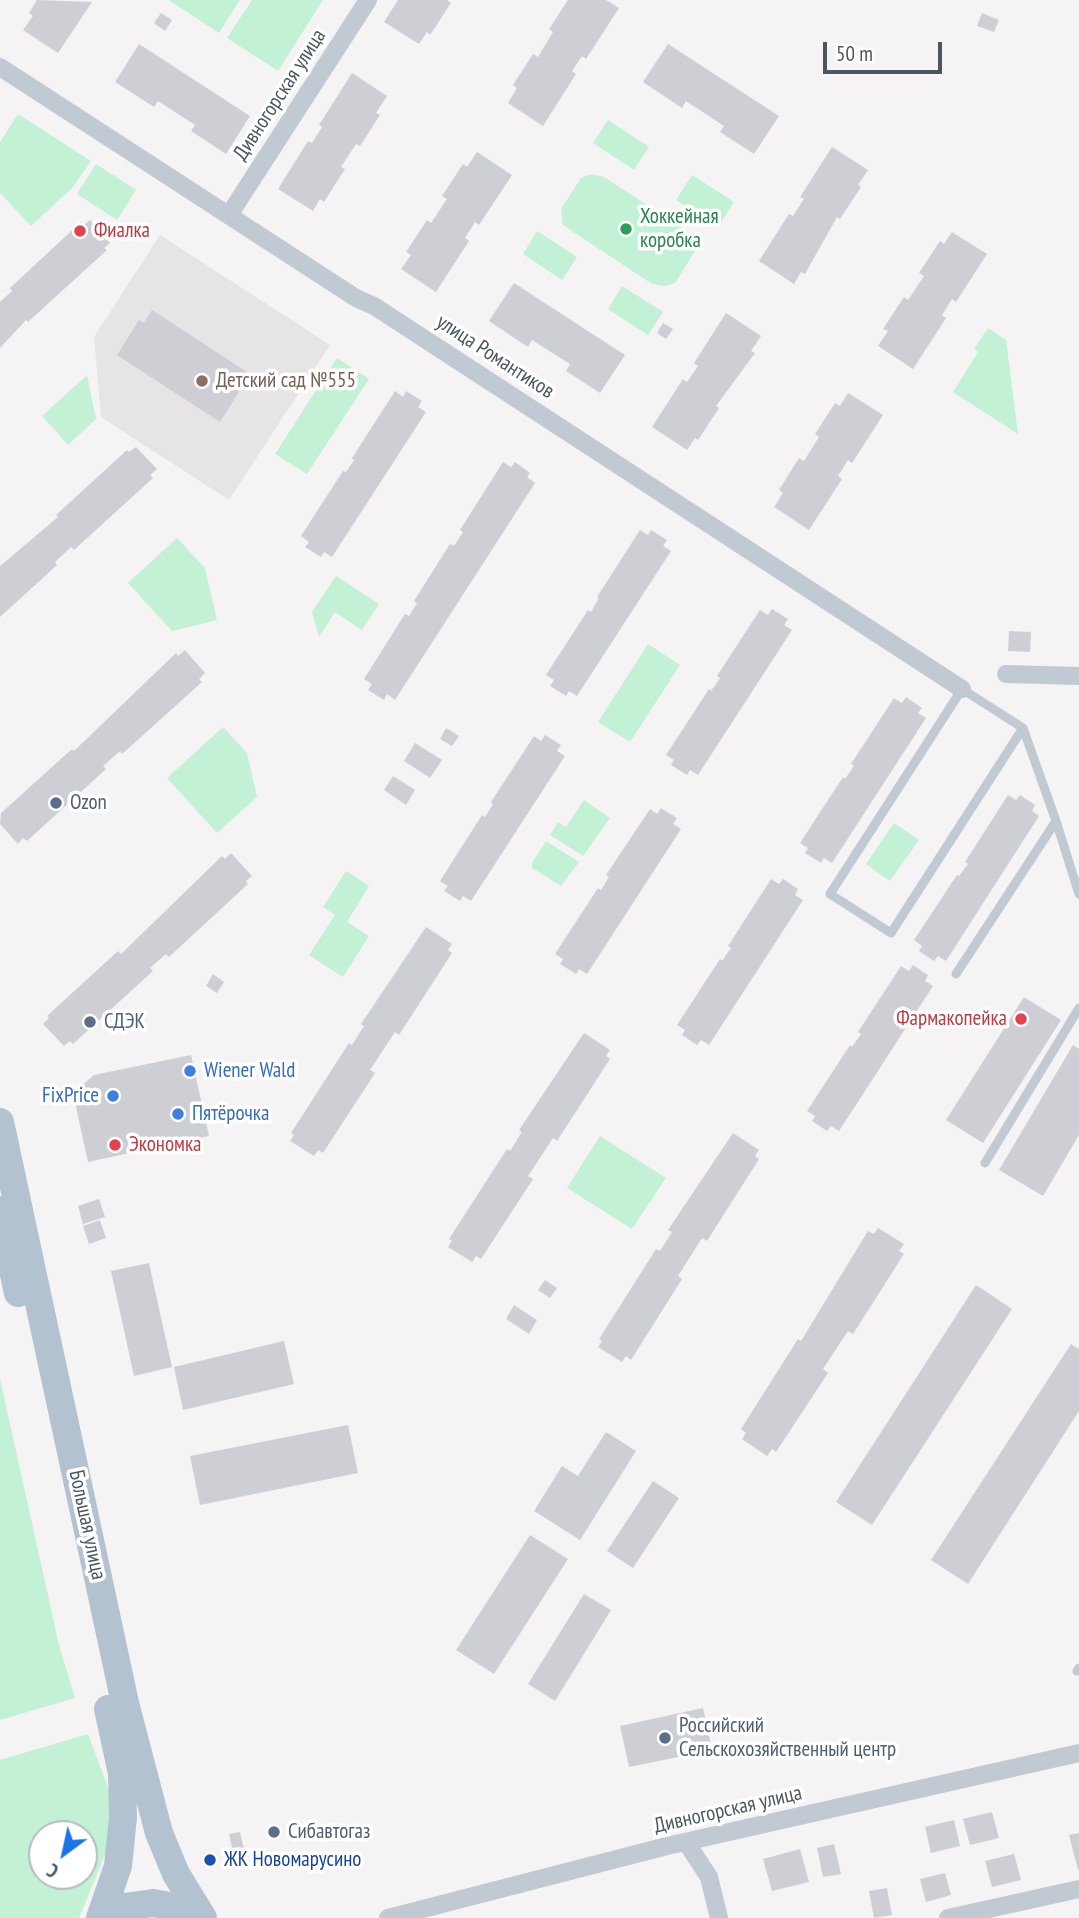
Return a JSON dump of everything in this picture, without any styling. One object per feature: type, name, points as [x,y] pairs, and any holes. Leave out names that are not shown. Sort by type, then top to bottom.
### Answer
[{"type":"main road","name":"Большая улица","points":[[0,1122],[125,1703],[159,1833],[176,1874],[203,1918]]},
{"type":"main road","name":"Большая улица","points":[[0,1210],[122,1773],[123,1817],[118,1866],[102,1918]]},
{"type":"main road","points":[[102,1918],[124,1907],[153,1903],[181,1908],[198,1918]]},
{"type":"street","name":"Дивногорская улица","points":[[229,215],[368,0]]},
{"type":"street","name":"улица Романтиков","points":[[0,67],[962,689]]},
{"type":"street","points":[[1006,674],[1079,676]]},
{"type":"street","name":"Дивногорская улица","points":[[388,1918],[686,1842],[1079,1753]]},
{"type":"street","points":[[686,1842],[709,1877],[719,1918]]},
{"type":"street","points":[[948,1918],[1079,1889]]},
{"type":"lane","points":[[1023,728],[891,933],[830,894],[962,689],[1023,728],[1079,894]]},
{"type":"lane","points":[[956,974],[1056,821]]},
{"type":"lane","points":[[985,1163],[1079,1008]]},
{"type":"shaded area","name":"Детский сад №555","points":[[160,235],[330,345],[229,500],[101,417],[94,337]]},
{"type":"green space","points":[[169,0],[240,0],[219,33]]},
{"type":"green space","points":[[252,0],[323,0],[278,71],[227,38]]},
{"type":"green space","points":[[18,114],[91,161],[73,187],[31,226],[0,193],[0,142]]},
{"type":"green space","points":[[608,120],[649,147],[634,170],[593,143]]},
{"type":"green space","points":[[96,164],[136,190],[117,220],[77,194]]},
{"type":"green space","name":"Хоккейная коробка","points":[[592,174],[604,177],[691,234],[695,251],[675,283],[665,286],[652,284],[563,225],[561,209],[581,178]]},
{"type":"green space","points":[[692,175],[734,202],[718,227],[676,200]]},
{"type":"green space","points":[[537,231],[577,257],[562,280],[523,254]]},
{"type":"green space","points":[[622,286],[663,312],[648,335],[608,309]]},
{"type":"green space","points":[[988,328],[1006,340],[1018,434],[953,392],[978,352],[974,349]]},
{"type":"green space","points":[[337,358],[369,379],[307,474],[275,454]]},
{"type":"green space","points":[[87,375],[96,419],[68,445],[42,416]]},
{"type":"green space","points":[[177,538],[205,568],[217,620],[172,631],[128,583]]},
{"type":"green space","points":[[336,576],[379,604],[362,630],[335,612],[319,637],[312,612]]},
{"type":"green space","points":[[648,644],[680,665],[630,742],[598,722]]},
{"type":"green space","points":[[223,727],[247,753],[257,797],[217,833],[167,778]]},
{"type":"green space","points":[[584,800],[610,818],[583,856],[550,835],[558,822],[566,827]]},
{"type":"green space","points":[[894,823],[919,840],[890,881],[866,864]]},
{"type":"green space","points":[[546,841],[579,862],[561,886],[532,868],[532,863]]},
{"type":"green space","points":[[346,871],[369,886],[347,922],[369,936],[343,977],[309,955],[335,915],[323,907]]},
{"type":"green space","points":[[600,1136],[666,1178],[632,1229],[567,1188]]},
{"type":"green space","points":[[0,1379],[59,1645],[75,1698],[0,1720]]},
{"type":"green space","points":[[88,1734],[112,1798],[107,1850],[98,1872],[98,1820],[28,1820],[28,1890],[91,1890],[79,1918],[0,1918],[0,1760]]},
{"type":"building","points":[[37,0],[92,2],[58,53],[23,30],[33,16],[29,13]]},
{"type":"building","points":[[398,0],[447,0],[451,3],[430,35],[427,32],[419,44],[384,22]]},
{"type":"building","points":[[568,0],[606,0],[619,8],[586,59],[582,56],[572,71],[576,74],[543,126],[508,103],[517,88],[513,85],[533,54],[538,57],[553,32],[549,29]]},
{"type":"building","points":[[161,13],[172,20],[165,31],[154,23]]},
{"type":"building","points":[[982,13],[999,20],[994,32],[977,26]]},
{"type":"building","points":[[139,44],[250,116],[226,154],[191,131],[195,125],[158,101],[154,107],[115,82]]},
{"type":"building","points":[[668,44],[779,116],[754,154],[720,132],[724,126],[686,101],[682,108],[643,82]]},
{"type":"building","points":[[352,73],[387,96],[376,113],[380,115],[360,146],[356,144],[341,167],[345,169],[324,202],[320,199],[313,211],[278,189],[308,141],[312,143],[322,127],[319,125]]},
{"type":"building","points":[[832,147],[868,170],[858,185],[861,187],[840,219],[837,217],[805,274],[801,272],[794,284],[759,261],[789,214],[793,216],[804,199],[800,197]]},
{"type":"building","points":[[477,152],[512,175],[479,225],[475,222],[465,238],[469,241],[436,292],[401,269],[411,255],[406,252],[427,220],[431,223],[447,199],[442,196],[463,164],[467,167]]},
{"type":"building","points":[[90,220],[110,243],[104,248],[107,250],[28,322],[26,320],[0,348],[0,302],[12,291],[10,288],[81,222],[84,225]]},
{"type":"building","points":[[952,232],[987,254],[956,302],[952,299],[942,315],[946,318],[913,369],[878,346],[888,331],[883,329],[904,297],[908,300],[924,276],[919,273],[940,241],[944,244]]},
{"type":"building","points":[[514,283],[625,355],[600,393],[566,371],[570,364],[532,340],[528,347],[489,321]]},
{"type":"building","points":[[152,310],[247,372],[239,385],[242,387],[220,422],[117,355],[139,320],[144,323]]},
{"type":"building","points":[[726,313],[761,336],[751,351],[755,353],[716,406],[719,408],[698,440],[695,438],[687,450],[652,427],[683,379],[687,382],[698,366],[694,363]]},
{"type":"building","points":[[663,323],[673,329],[666,339],[657,333]]},
{"type":"building","points":[[395,391],[403,397],[406,391],[422,401],[418,407],[426,412],[332,557],[324,552],[321,557],[305,547],[309,542],[301,536],[343,471],[346,472],[354,460],[352,458]]},
{"type":"building","points":[[848,393],[883,415],[852,463],[848,460],[838,476],[842,479],[809,530],[774,507],[783,493],[779,490],[799,458],[804,461],[819,437],[815,434],[835,403],[840,406]]},
{"type":"building","points":[[136,447],[157,469],[150,475],[153,478],[74,550],[71,547],[55,562],[57,565],[0,617],[0,566],[58,517],[56,515],[127,450],[129,452]]},
{"type":"building","points":[[503,462],[511,467],[515,462],[530,473],[527,477],[535,483],[395,700],[387,694],[384,700],[368,690],[372,684],[364,679],[405,614],[409,616],[417,603],[414,601],[450,544],[454,546],[463,532],[460,530]]},
{"type":"building","points":[[640,530],[648,535],[651,530],[667,540],[663,546],[671,551],[577,696],[569,691],[566,696],[550,686],[554,680],[546,675],[588,610],[591,612],[599,598],[597,597]]},
{"type":"building","points":[[772,609],[788,619],[784,625],[792,630],[698,775],[690,770],[687,775],[671,765],[674,760],[666,755],[709,689],[711,691],[720,678],[717,676],[760,610],[768,615]]},
{"type":"building","points":[[1009,631],[1031,632],[1030,652],[1008,651]]},
{"type":"building","points":[[185,650],[205,673],[199,679],[202,682],[122,754],[120,751],[103,766],[106,769],[27,841],[23,838],[18,844],[0,824],[1,813],[72,749],[74,751],[176,653],[178,656]]},
{"type":"building","points":[[906,697],[922,708],[918,713],[926,718],[832,863],[824,858],[821,863],[805,853],[808,848],[800,843],[843,777],[845,779],[854,766],[851,764],[894,698],[902,703]]},
{"type":"building","points":[[446,728],[459,736],[452,746],[440,739]]},
{"type":"building","points":[[545,735],[561,745],[557,751],[565,756],[471,901],[463,896],[460,901],[444,891],[448,886],[440,881],[482,815],[485,817],[493,804],[491,802],[534,736],[541,741]]},
{"type":"building","points":[[415,743],[442,760],[430,778],[404,761]]},
{"type":"building","points":[[393,776],[415,790],[406,805],[384,790]]},
{"type":"building","points":[[1008,795],[1016,800],[1020,795],[1035,805],[1032,811],[1039,816],[946,961],[938,956],[934,961],[919,951],[922,946],[914,940],[957,875],[959,876],[968,864],[965,862]]},
{"type":"building","points":[[661,808],[677,818],[673,824],[681,829],[587,974],[579,969],[576,974],[560,964],[563,959],[555,954],[598,888],[601,890],[609,877],[606,875],[650,809],[657,814]]},
{"type":"building","points":[[231,853],[252,876],[246,881],[248,884],[169,957],[166,954],[150,968],[153,971],[73,1044],[70,1041],[64,1046],[43,1024],[49,1018],[47,1016],[118,951],[121,954],[222,856],[225,859]]},
{"type":"building","points":[[771,879],[779,884],[783,879],[798,889],[795,895],[803,900],[709,1045],[701,1040],[697,1045],[682,1035],[685,1030],[677,1025],[720,959],[722,961],[731,948],[728,946]]},
{"type":"building","points":[[426,927],[452,944],[448,950],[452,953],[399,1035],[395,1032],[370,1070],[375,1073],[323,1153],[318,1150],[314,1156],[290,1141],[294,1135],[291,1133],[349,1043],[352,1045],[364,1026],[361,1024]]},
{"type":"building","points":[[913,965],[928,975],[925,981],[933,986],[839,1131],[831,1126],[827,1131],[812,1121],[815,1116],[807,1111],[850,1045],[852,1047],[861,1034],[858,1032],[901,966],[909,971]]},
{"type":"building","points":[[213,974],[224,982],[217,993],[206,986]]},
{"type":"building","points":[[1024,997],[1061,1020],[983,1143],[946,1120]]},
{"type":"building","points":[[584,1033],[610,1050],[606,1056],[610,1059],[557,1141],[553,1138],[528,1176],[533,1179],[481,1259],[476,1256],[472,1262],[448,1247],[452,1241],[449,1239],[507,1149],[510,1151],[522,1132],[519,1130]]},
{"type":"building","points":[[1073,1045],[1079,1049],[1079,1135],[1043,1196],[999,1170]]},
{"type":"building","points":[[191,1055],[209,1136],[88,1162],[73,1093],[94,1075]]},
{"type":"building","points":[[733,1133],[759,1150],[755,1156],[759,1159],[707,1241],[702,1238],[678,1276],[682,1279],[631,1360],[626,1356],[622,1362],[598,1347],[602,1341],[599,1339],[656,1249],[660,1251],[672,1232],[668,1230]]},
{"type":"building","points":[[99,1199],[105,1217],[83,1224],[78,1206]]},
{"type":"building","points":[[100,1220],[106,1238],[89,1244],[83,1226]]},
{"type":"building","points":[[878,1228],[904,1244],[899,1251],[904,1254],[853,1334],[848,1331],[823,1369],[828,1373],[776,1452],[772,1449],[767,1456],[742,1439],[746,1433],[741,1429],[798,1339],[801,1341],[868,1231],[874,1234]]},
{"type":"building","points":[[149,1263],[172,1367],[134,1376],[111,1271]]},
{"type":"building","points":[[545,1280],[557,1288],[550,1298],[538,1290]]},
{"type":"building","points":[[976,1285],[1012,1309],[872,1525],[836,1502]]},
{"type":"building","points":[[514,1305],[537,1320],[529,1334],[506,1319]]},
{"type":"building","points":[[284,1341],[294,1384],[183,1410],[174,1367]]},
{"type":"building","points":[[1071,1344],[1079,1349],[1079,1411],[968,1584],[931,1560]]},
{"type":"building","points":[[348,1425],[358,1473],[200,1505],[190,1456]]},
{"type":"building","points":[[606,1432],[636,1451],[580,1540],[534,1511],[562,1466],[578,1476]]},
{"type":"building","points":[[653,1481],[679,1498],[633,1568],[607,1551]]},
{"type":"building","points":[[530,1535],[568,1559],[494,1674],[456,1650]]},
{"type":"building","points":[[584,1594],[611,1610],[555,1701],[528,1684]]},
{"type":"building","points":[[703,1708],[712,1750],[629,1767],[620,1726]]},
{"type":"building","points":[[992,1812],[999,1838],[970,1845],[963,1819]]},
{"type":"building","points":[[954,1820],[960,1846],[931,1853],[925,1827]]},
{"type":"building","points":[[240,1832],[246,1858],[235,1861],[229,1834]]},
{"type":"building","points":[[1079,1833],[1079,1870],[1078,1870],[1069,1835]]},
{"type":"building","points":[[834,1844],[841,1874],[823,1877],[817,1848]]},
{"type":"building","points":[[800,1849],[809,1882],[772,1891],[763,1859]]},
{"type":"building","points":[[1014,1854],[1021,1880],[992,1887],[985,1861]]},
{"type":"building","points":[[945,1873],[951,1895],[926,1902],[920,1879]]},
{"type":"building","points":[[887,1888],[892,1915],[874,1918],[869,1891]]},
{"type":"place","name":"Хоккейная коробка","points":[[626,229]]},
{"type":"place","name":"Фиалка","points":[[80,231]]},
{"type":"place","name":"Детский сад №555","points":[[202,381]]},
{"type":"place","name":"Ozon","points":[[56,803]]},
{"type":"place","name":"Фармакопейка","points":[[1021,1019]]},
{"type":"place","name":"СДЭК","points":[[90,1022]]},
{"type":"place","name":"Wiener Wald","points":[[190,1071]]},
{"type":"place","name":"FixPrice","points":[[113,1096]]},
{"type":"place","name":"Пятёрочка","points":[[178,1114]]},
{"type":"place","name":"Экономка","points":[[115,1145]]},
{"type":"place","name":"Российский Сельскохозяйственный центр","points":[[665,1738]]},
{"type":"place","name":"Сибавтогаз","points":[[274,1832]]},
{"type":"place","name":"ЖК Новомарусино","points":[[210,1860]]}]
